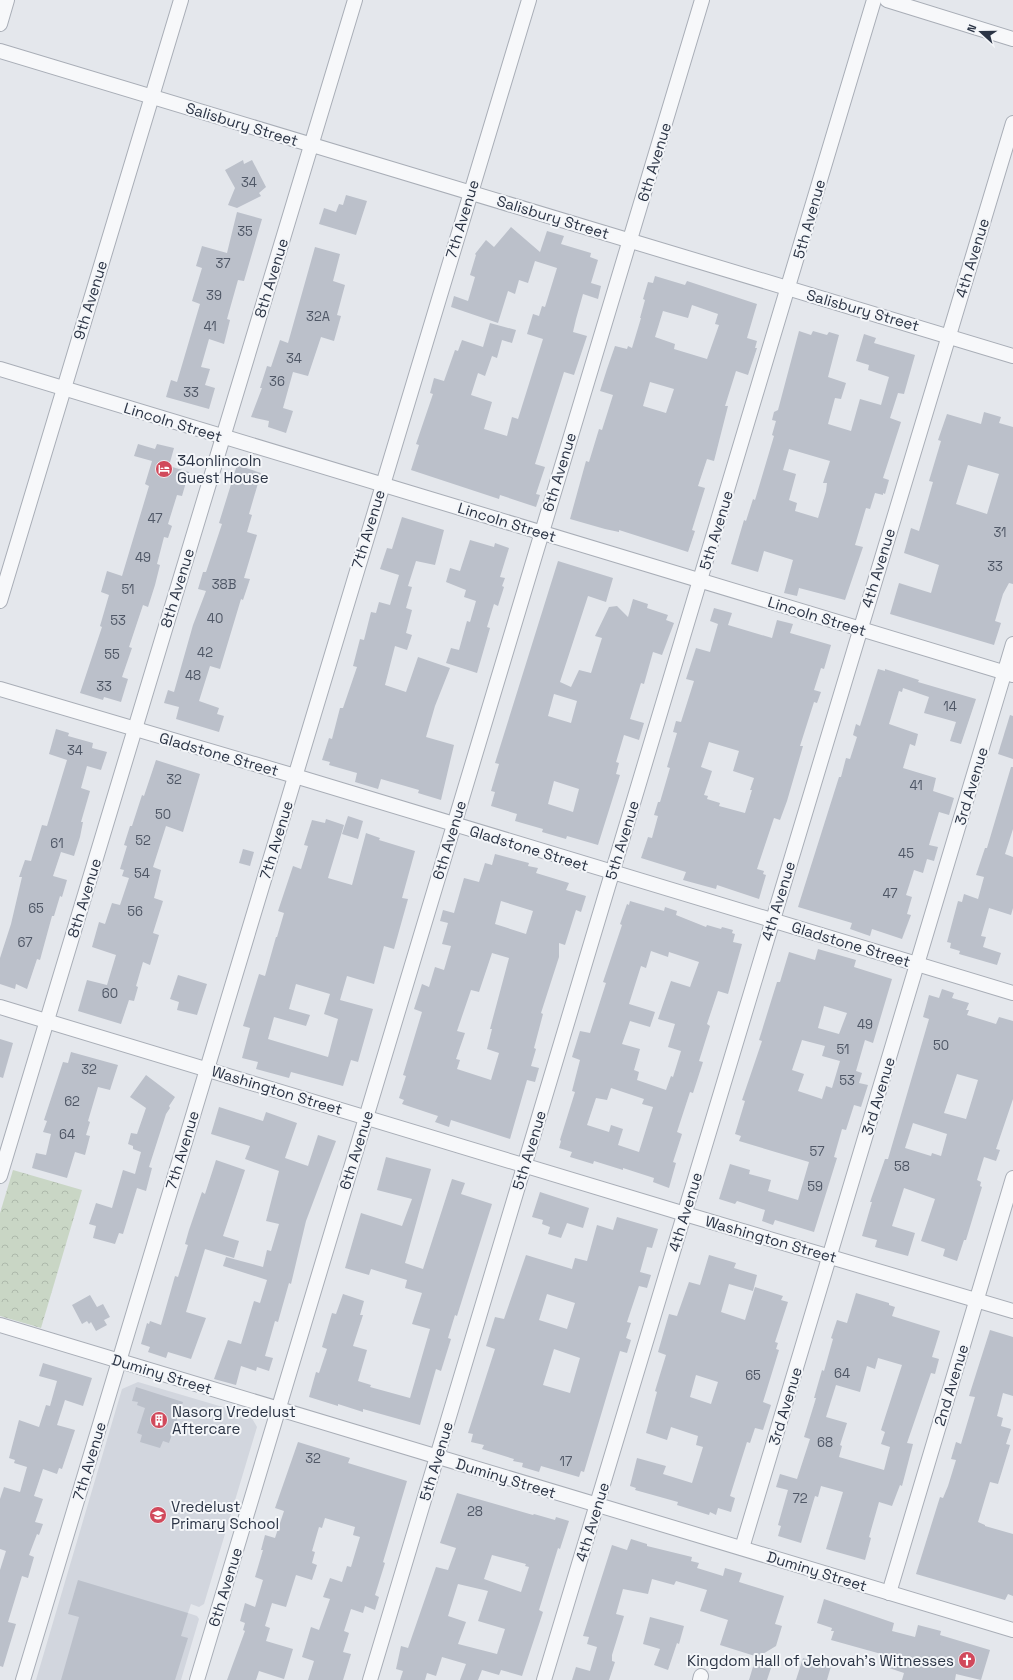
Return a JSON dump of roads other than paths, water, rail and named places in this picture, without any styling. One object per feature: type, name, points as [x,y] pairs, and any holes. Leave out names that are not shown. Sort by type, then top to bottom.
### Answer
[{"type":"street","points":[[0,24],[7,0]]},
{"type":"street","name":"9th Avenue","points":[[0,601],[181,0]]},
{"type":"street","name":"8th Avenue","points":[[0,1176],[355,0]]},
{"type":"street","name":"7th Avenue","points":[[23,1680],[529,0]]},
{"type":"street","name":"6th Avenue","points":[[197,1680],[702,0]]},
{"type":"street","name":"5th Avenue","points":[[370,1680],[701,581],[874,0]]},
{"type":"street","points":[[887,0],[1013,39]]},
{"type":"street","name":"Salisbury Street","points":[[0,51],[630,240],[788,289],[949,335],[1013,356]]},
{"type":"street","name":"4th Avenue","points":[[544,1680],[1013,123]]},
{"type":"street","name":"Lincoln Street","points":[[0,370],[1009,674]]},
{"type":"street","name":"3rd Avenue","points":[[742,1548],[917,964],[1009,674],[1013,644]]},
{"type":"street","name":"Gladstone Street","points":[[0,689],[295,776],[1013,993]]},
{"type":"street","name":"Washington Street","points":[[0,1006],[367,1116],[685,1214],[1013,1311]]},
{"type":"street","name":"2nd Avenue","points":[[889,1592],[1013,1178]]},
{"type":"street","name":"Duminy Street","points":[[0,1325],[1013,1630]]},
{"type":"place","name":"34onlincoln Guest House","points":[[164,469]]},
{"type":"place","name":"Nasorg Vredelust Aftercare","points":[[159,1420]]},
{"type":"place","name":"Vredelust Primary School","points":[[158,1515]]},
{"type":"place","name":"Kingdom Hall of Jehovah's Witnesses","points":[[967,1660]]}]
